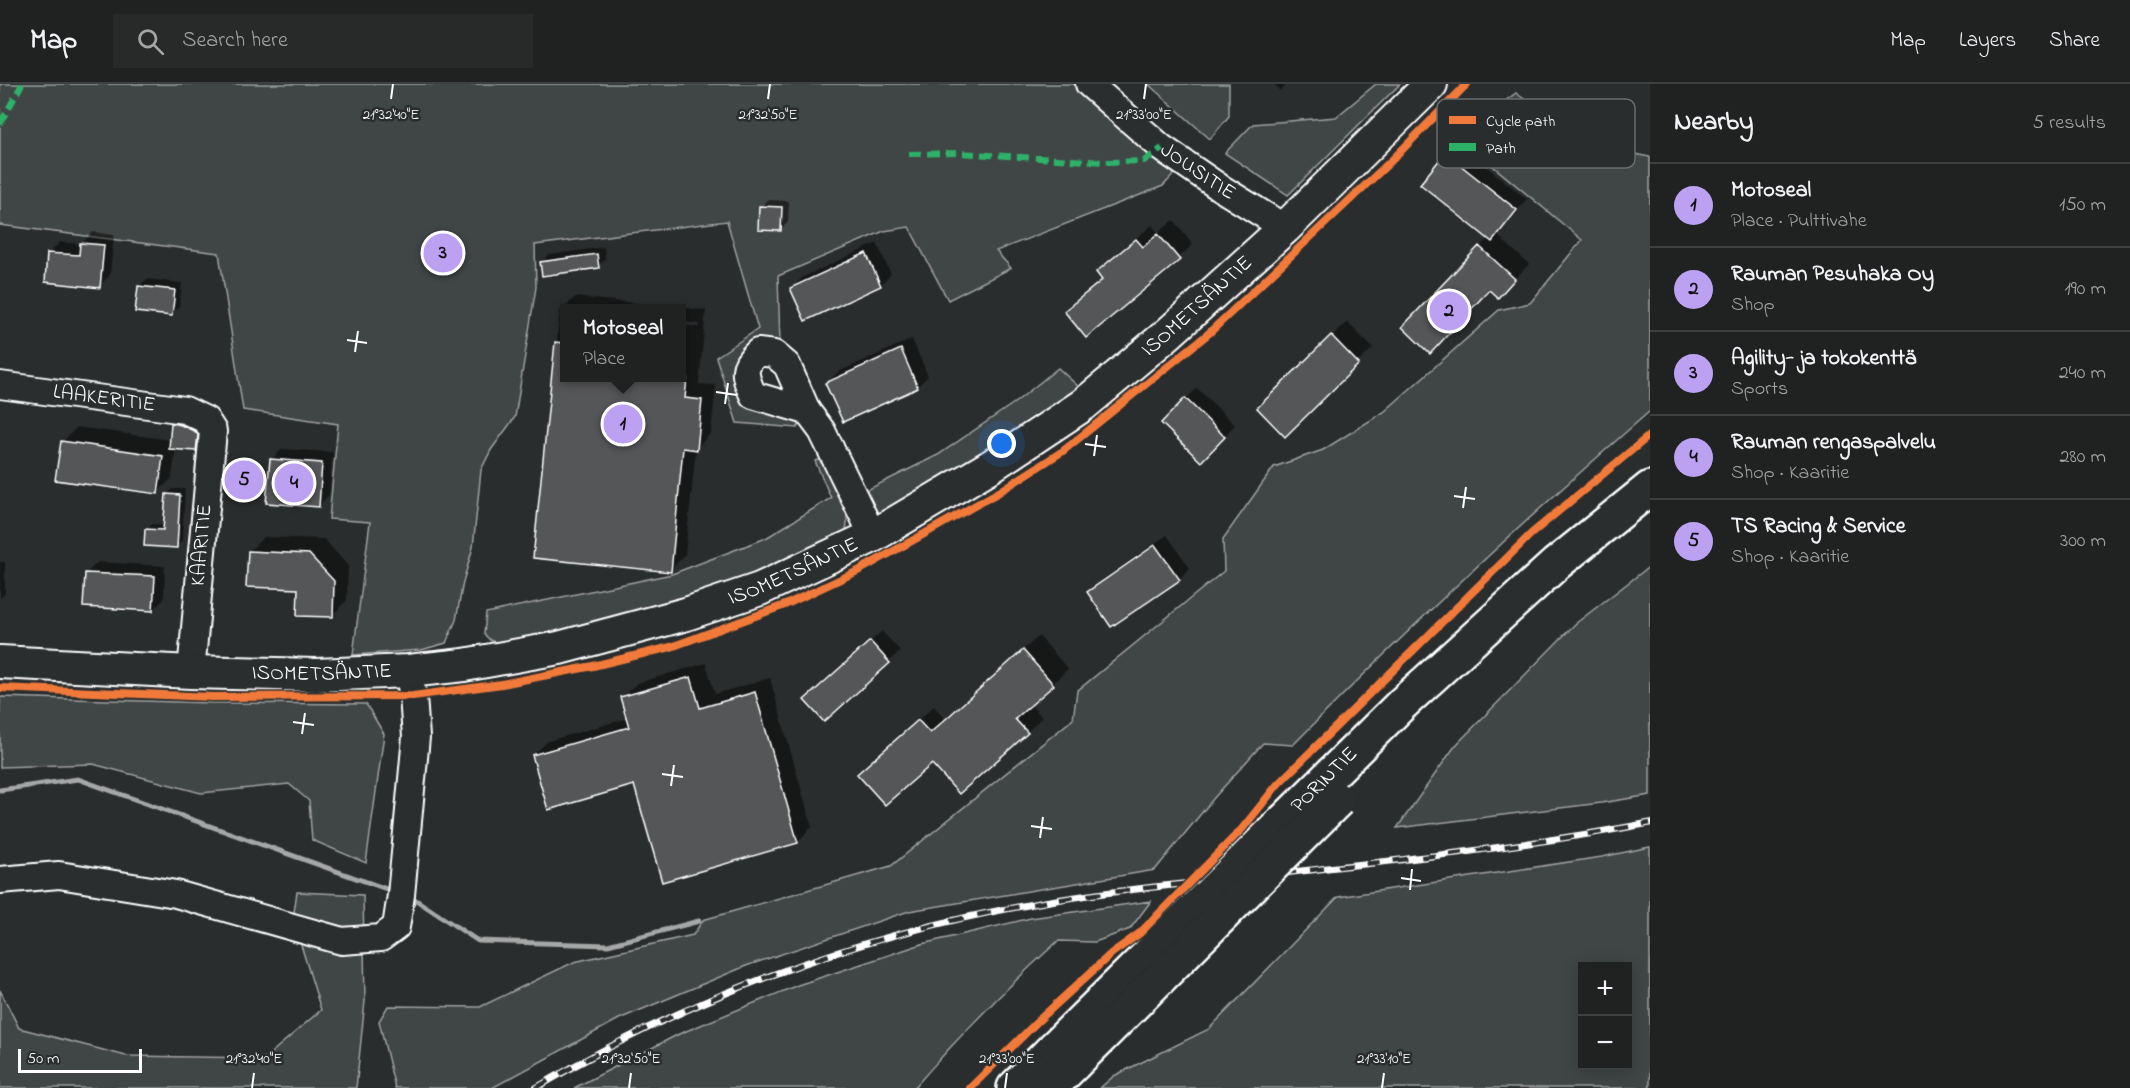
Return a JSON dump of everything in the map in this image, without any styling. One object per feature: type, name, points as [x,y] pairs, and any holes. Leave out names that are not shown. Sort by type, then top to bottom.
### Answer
[{"type":"highway","name":"PORINTIE","points":[[1014,1088],[1065,1055],[1556,564],[1650,488]]},
{"type":"highway","name":"PORINTIE","points":[[1411,711],[1650,516]]},
{"type":"highway","name":"PORINTIE","points":[[1050,1088],[1065,1055]]},
{"type":"main road","name":"ISOMETSÄNTIE","points":[[0,662],[191,672],[316,675],[408,671],[464,665],[559,648],[686,614],[760,589],[873,536],[991,466],[1083,405],[1169,333],[1285,228],[1431,84]]},
{"type":"street","name":"JOUSITIE","points":[[1089,84],[1162,148],[1285,228]]},
{"type":"street","name":"LAAKERITIE","points":[[0,384],[185,410],[206,420]]},
{"type":"street","points":[[807,411],[822,431],[873,536]]},
{"type":"street","name":"KAARITIE","points":[[191,672],[213,431],[206,420]]},
{"type":"street","points":[[0,880],[59,875],[176,894],[342,941],[381,938],[396,927],[401,895],[416,737],[413,696],[408,671]]},
{"type":"shaded area","points":[[0,84],[1076,84],[1177,171],[1163,186],[996,251],[1011,268],[948,300],[909,227],[884,231],[778,276],[780,344],[735,370],[797,417],[801,423],[797,428],[737,423],[716,357],[758,329],[727,221],[535,245],[536,287],[515,417],[491,450],[481,470],[473,547],[463,582],[456,620],[446,643],[421,650],[353,655],[370,522],[329,519],[338,424],[243,410],[219,253],[0,225]]},
{"type":"shaded area","points":[[1148,84],[1229,84],[1229,116],[1210,139]]},
{"type":"shaded area","points":[[1376,84],[1400,84],[1288,195],[1225,153],[1253,124],[1336,117]]},
{"type":"shaded area","points":[[1516,93],[1524,99],[1508,99]]},
{"type":"shaded area","points":[[1635,154],[1650,157],[1650,411],[1468,575],[1293,745],[1263,743],[1213,799],[1155,870],[909,911],[746,966],[619,1019],[492,1088],[395,1088],[379,1021],[388,1006],[480,1007],[574,962],[693,935],[703,920],[891,866],[1073,719],[1077,691],[1224,571],[1223,539],[1274,467],[1323,450],[1384,412],[1499,310],[1530,303],[1582,240],[1495,168],[1635,168]]},
{"type":"shaded area","points":[[1058,368],[1080,388],[1040,422],[889,515],[877,512],[862,495],[867,490],[938,455],[1017,401]]},
{"type":"shaded area","points":[[818,460],[824,465],[842,499],[847,517],[844,536],[735,583],[603,622],[501,645],[484,634],[486,613],[672,574],[766,538],[831,498],[815,461]]},
{"type":"shaded area","points":[[1650,566],[1650,795],[1397,828],[1455,746],[1575,624]]},
{"type":"shaded area","points":[[0,697],[212,703],[366,704],[384,734],[366,863],[312,840],[309,801],[289,784],[201,793],[93,764],[0,767]]},
{"type":"shaded area","points":[[1650,847],[1650,1088],[1100,1088],[1114,1076],[1209,1029],[1338,897],[1602,857]]},
{"type":"shaded area","points":[[297,892],[363,895],[365,1001],[356,1088],[0,1088],[0,990],[19,1028],[126,1056],[265,1058],[321,1010],[293,919]]},
{"type":"shaded area","points":[[1151,901],[1130,929],[1095,942],[1058,941],[984,1012],[914,1088],[574,1088],[679,1034],[798,985],[922,944],[1031,918]]},
{"type":"building","points":[[1437,163],[1437,168],[1464,168],[1517,210],[1492,242],[1420,184]]},
{"type":"building","points":[[759,206],[782,207],[781,231],[758,230]]},
{"type":"building","points":[[1158,234],[1180,260],[1086,338],[1064,311],[1102,280],[1096,272],[1136,239],[1143,247]]},
{"type":"building","points":[[80,243],[104,245],[100,288],[45,282],[47,253],[79,255]]},
{"type":"building","points":[[1479,246],[1515,279],[1498,298],[1489,290],[1430,354],[1402,327]]},
{"type":"building","points":[[866,253],[881,286],[805,321],[790,288]]},
{"type":"building","points":[[597,254],[599,268],[542,276],[540,262]]},
{"type":"building","points":[[138,286],[175,290],[172,316],[135,312]]},
{"type":"building","points":[[1331,335],[1359,364],[1285,437],[1257,408]]},
{"type":"building","points":[[555,342],[560,343],[560,382],[686,382],[687,378],[685,398],[702,400],[697,450],[683,448],[671,572],[533,558]]},
{"type":"building","points":[[901,349],[918,388],[843,422],[825,383]]},
{"type":"building","points":[[1185,398],[1225,437],[1201,462],[1161,423]]},
{"type":"building","points":[[171,423],[196,432],[198,435],[196,451],[169,449]]},
{"type":"building","points":[[61,441],[163,456],[158,494],[55,480]]},
{"type":"building","points":[[270,459],[322,463],[319,507],[266,503]]},
{"type":"building","points":[[166,494],[180,495],[177,548],[144,546],[145,529],[163,530]]},
{"type":"building","points":[[1155,545],[1180,580],[1111,627],[1087,592]]},
{"type":"building","points":[[248,551],[309,554],[334,581],[333,617],[297,616],[298,589],[246,587]]},
{"type":"building","points":[[85,573],[155,576],[153,611],[83,607]]},
{"type":"building","points":[[870,641],[890,663],[824,722],[804,700]]},
{"type":"building","points":[[1023,650],[1054,685],[1015,719],[1028,733],[959,794],[932,764],[885,805],[857,774],[918,720],[930,733]]},
{"type":"building","points":[[691,677],[700,708],[755,692],[798,843],[662,882],[634,785],[548,810],[532,755],[629,727],[620,697]]},
{"type":"waterway","points":[[0,790],[78,779],[395,892]]},
{"type":"waterway","points":[[409,898],[416,900],[478,941],[608,945],[699,921]]},
{"type":"railway","points":[[536,1088],[652,1026],[774,974],[899,934],[963,918],[1080,896],[1443,855],[1650,823]]},
{"type":"marked path","points":[[0,124],[22,84]]},
{"type":"marked path","points":[[909,154],[957,153],[1104,162],[1144,161],[1162,148]]},
{"type":"cycle path","points":[[1452,99],[1467,84]]},
{"type":"cycle path","points":[[0,688],[212,697],[413,696],[502,684],[593,666],[671,647],[785,605],[860,570],[999,492],[1063,451],[1208,334],[1437,114]]},
{"type":"cycle path","points":[[970,1088],[1112,953],[1140,933],[1242,829],[1278,784],[1531,534],[1650,435]]},
{"type":"place","name":"Agility- ja tokokenttä","points":[[443,253]]},
{"type":"place","name":"Rauman Pesuhaka Oy","points":[[1449,311]]},
{"type":"place","name":"Motoseal","points":[[623,424]]},
{"type":"place","name":"TS Racing & Service","points":[[244,480]]},
{"type":"place","name":"Rauman rengaspalvelu","points":[[294,483]]}]
